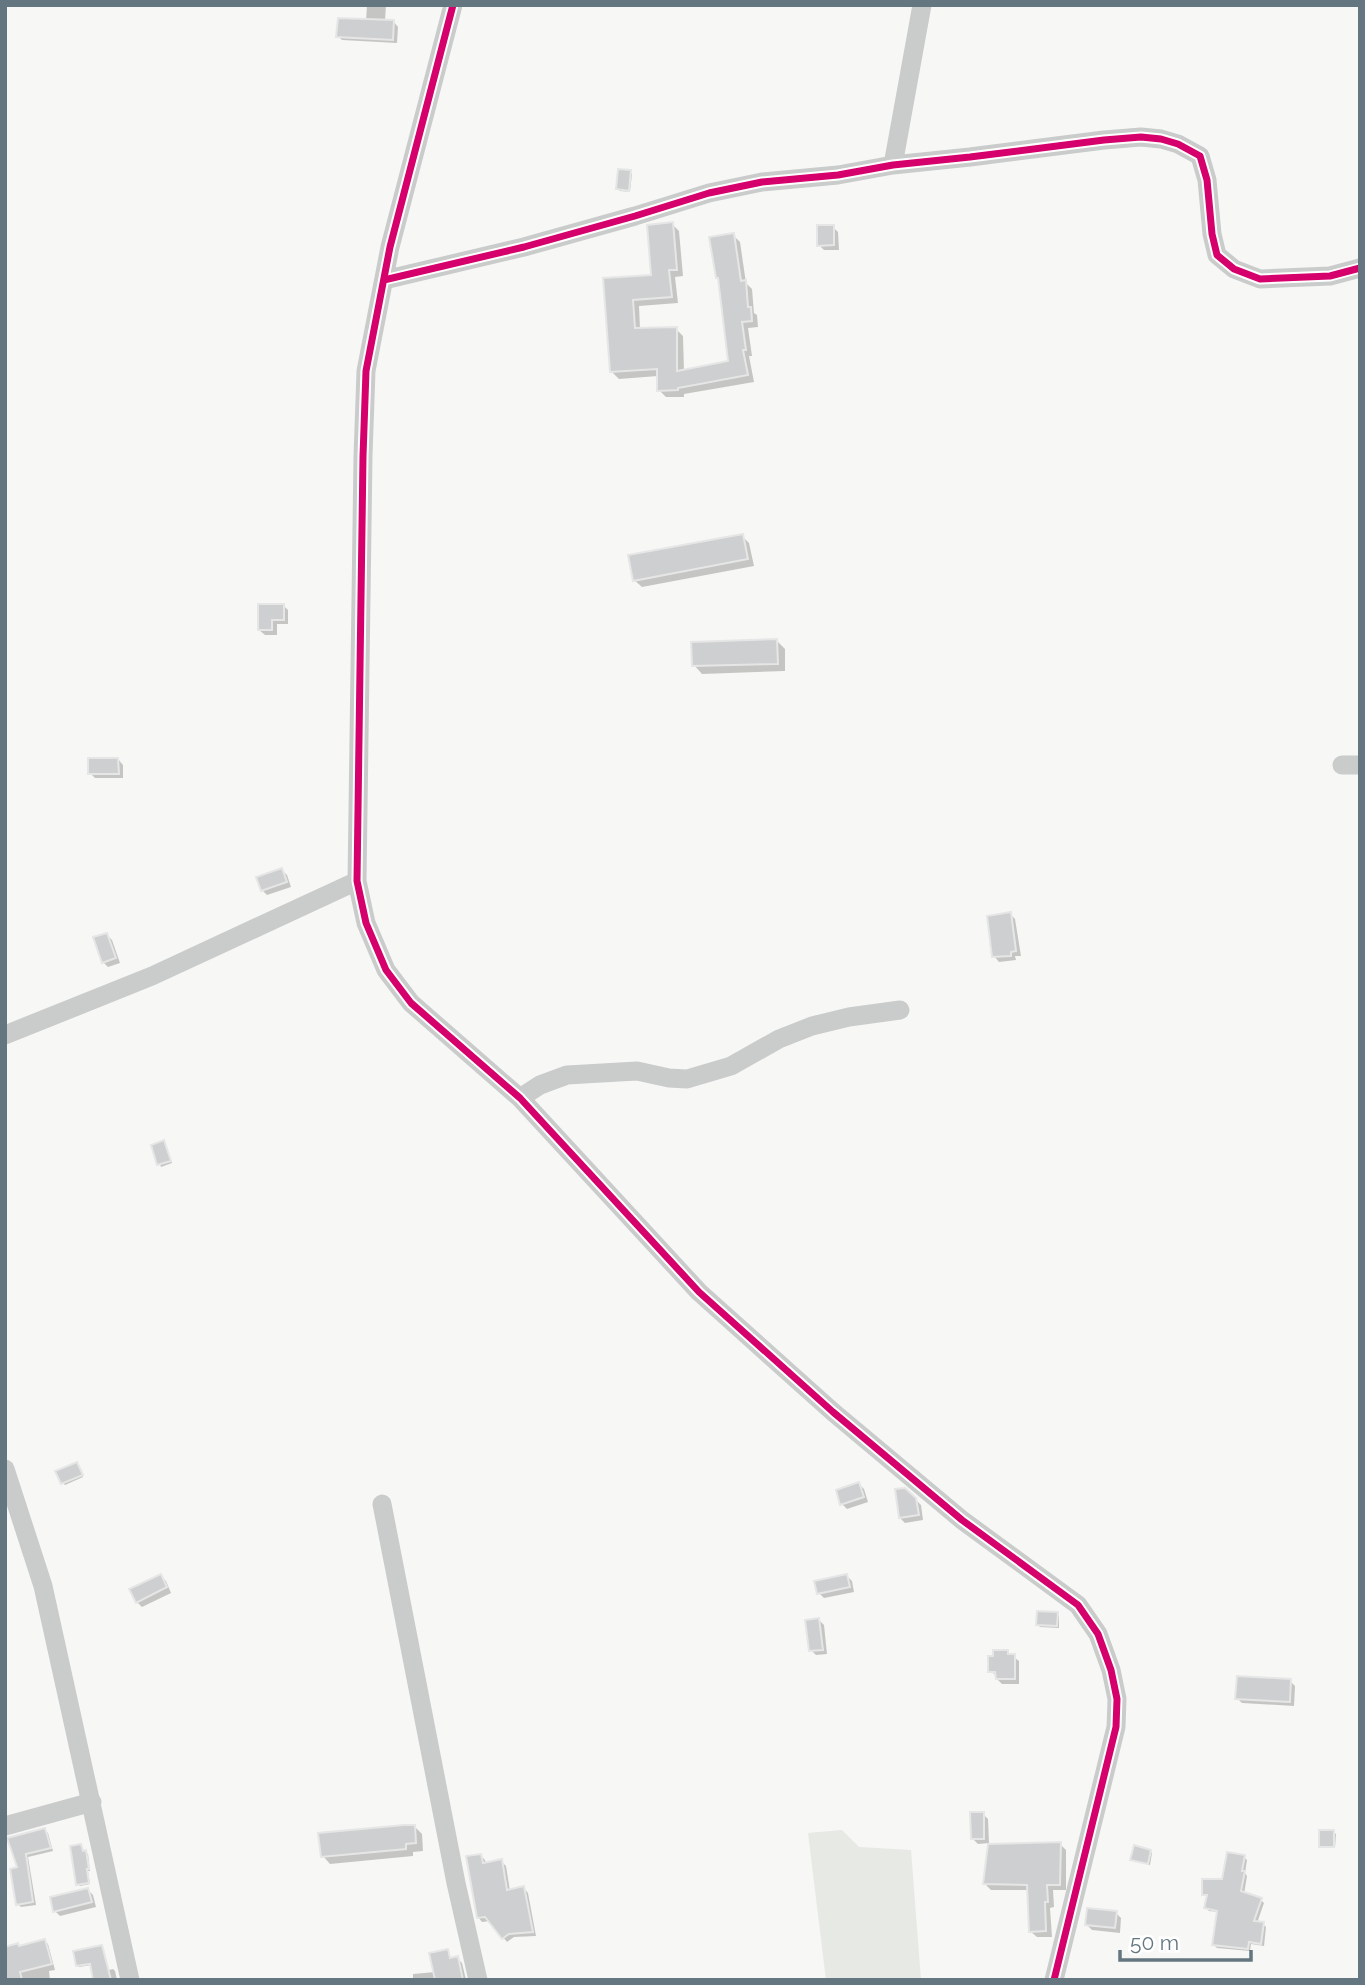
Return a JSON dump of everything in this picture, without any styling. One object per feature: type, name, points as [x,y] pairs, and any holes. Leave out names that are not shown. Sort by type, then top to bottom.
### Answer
[{"type":"street","points":[[453,5],[390,247],[366,371],[362,470],[357,881],[366,923],[386,970],[411,1003],[520,1098],[699,1292],[833,1412],[952,1512],[1078,1605],[1098,1634],[1111,1670],[1117,1699],[1116,1727],[1054,1980]]},
{"type":"street","points":[[893,165],[922,5]]},
{"type":"street","points":[[384,280],[524,247],[709,192],[762,182],[838,175],[893,165],[1141,137],[1178,144],[1200,156],[1207,180],[1212,234],[1217,255],[1234,269],[1260,279],[1330,276],[1360,268]]},
{"type":"street","points":[[5,1035],[152,976],[357,881]]},
{"type":"street","points":[[520,1098],[540,1085],[567,1075],[637,1071],[687,1079],[731,1066],[779,1039],[811,1026],[849,1017],[900,1010]]},
{"type":"street","points":[[5,1469],[43,1586],[130,1980]]},
{"type":"street","points":[[382,1504],[456,1883],[478,1980]]},
{"type":"street","points":[[5,1826],[92,1802]]},
{"type":"shaded area","points":[[842,1830],[859,1847],[911,1850],[921,1980],[826,1980],[808,1833]]},
{"type":"building","points":[[338,18],[394,20],[393,40],[336,37]]},
{"type":"building","points":[[618,169],[631,170],[629,191],[616,189]]},
{"type":"building","points":[[673,222],[677,270],[669,270],[672,297],[633,300],[635,328],[677,327],[677,371],[728,361],[718,278],[709,237],[734,233],[741,281],[746,280],[748,307],[751,307],[752,321],[742,322],[746,350],[743,350],[748,375],[678,390],[657,391],[657,369],[610,372],[603,278],[651,275],[647,225]]},
{"type":"building","points":[[817,225],[834,225],[834,245],[817,246]]},
{"type":"building","points":[[743,534],[748,559],[633,581],[628,555]]},
{"type":"building","points":[[258,604],[284,604],[284,620],[272,620],[272,630],[258,630]]},
{"type":"building","points":[[777,639],[778,664],[692,666],[691,642]]},
{"type":"building","points":[[88,758],[118,758],[119,774],[88,774]]},
{"type":"building","points":[[282,868],[287,882],[261,891],[256,877]]},
{"type":"building","points":[[1011,912],[1016,951],[1011,952],[1011,956],[992,957],[987,916]]},
{"type":"building","points":[[107,933],[116,958],[102,963],[93,937]]},
{"type":"building","points":[[164,1140],[171,1161],[157,1165],[151,1145]]},
{"type":"building","points":[[77,1462],[83,1475],[61,1484],[55,1471]]},
{"type":"building","points":[[859,1482],[864,1497],[840,1505],[836,1490]]},
{"type":"building","points":[[905,1488],[916,1498],[919,1515],[899,1518],[895,1489]]},
{"type":"building","points":[[161,1574],[167,1587],[136,1603],[129,1589]]},
{"type":"building","points":[[847,1574],[850,1587],[817,1594],[814,1581]]},
{"type":"building","points":[[1037,1611],[1058,1612],[1057,1626],[1036,1625]]},
{"type":"building","points":[[819,1618],[823,1650],[809,1651],[805,1620]]},
{"type":"building","points":[[993,1650],[1008,1650],[1008,1654],[1015,1654],[1015,1679],[996,1679],[995,1672],[988,1672],[988,1656],[993,1656]]},
{"type":"building","points":[[1237,1676],[1291,1679],[1290,1702],[1235,1699]]},
{"type":"building","points":[[970,1812],[984,1812],[984,1839],[971,1839]]},
{"type":"building","points":[[415,1825],[416,1843],[406,1844],[406,1849],[321,1857],[318,1833]]},
{"type":"building","points":[[45,1828],[51,1848],[26,1854],[33,1902],[16,1905],[10,1869],[17,1867],[7,1838]]},
{"type":"building","points":[[1319,1830],[1334,1830],[1334,1847],[1319,1847]]},
{"type":"building","points":[[1061,1842],[1060,1885],[1047,1885],[1046,1931],[1029,1932],[1027,1885],[983,1884],[988,1844]]},
{"type":"building","points":[[81,1844],[83,1851],[86,1850],[89,1883],[76,1885],[70,1846]]},
{"type":"building","points":[[1134,1845],[1151,1850],[1148,1864],[1130,1860]]},
{"type":"building","points":[[1227,1852],[1245,1855],[1241,1891],[1262,1898],[1254,1921],[1264,1922],[1261,1944],[1249,1942],[1248,1949],[1212,1945],[1217,1911],[1204,1908],[1207,1895],[1202,1895],[1202,1879],[1222,1879]]},
{"type":"building","points":[[481,1854],[483,1863],[502,1859],[507,1890],[524,1886],[533,1932],[509,1934],[502,1939],[485,1917],[477,1918],[466,1856]]},
{"type":"building","points":[[88,1888],[92,1902],[53,1912],[50,1897]]},
{"type":"building","points":[[1087,1908],[1117,1911],[1115,1928],[1085,1925]]},
{"type":"building","points":[[45,1939],[52,1964],[20,1972],[22,1980],[5,1980],[5,1947]]},
{"type":"building","points":[[102,1945],[111,1980],[93,1980],[90,1964],[76,1966],[73,1951]]},
{"type":"building","points":[[448,1949],[450,1958],[458,1956],[463,1980],[435,1980],[429,1953]]},
{"type":"cycle path","points":[[453,5],[390,247],[366,371],[357,881],[366,923],[386,970],[411,1003],[520,1098],[699,1292],[833,1412],[962,1520],[1078,1605],[1098,1634],[1111,1670],[1117,1699],[1116,1727],[1054,1980]]},
{"type":"cycle path","points":[[384,280],[524,247],[709,193],[762,182],[1141,137],[1178,144],[1200,156],[1207,180],[1212,234],[1217,255],[1234,269],[1260,279],[1330,276],[1360,268]]}]
